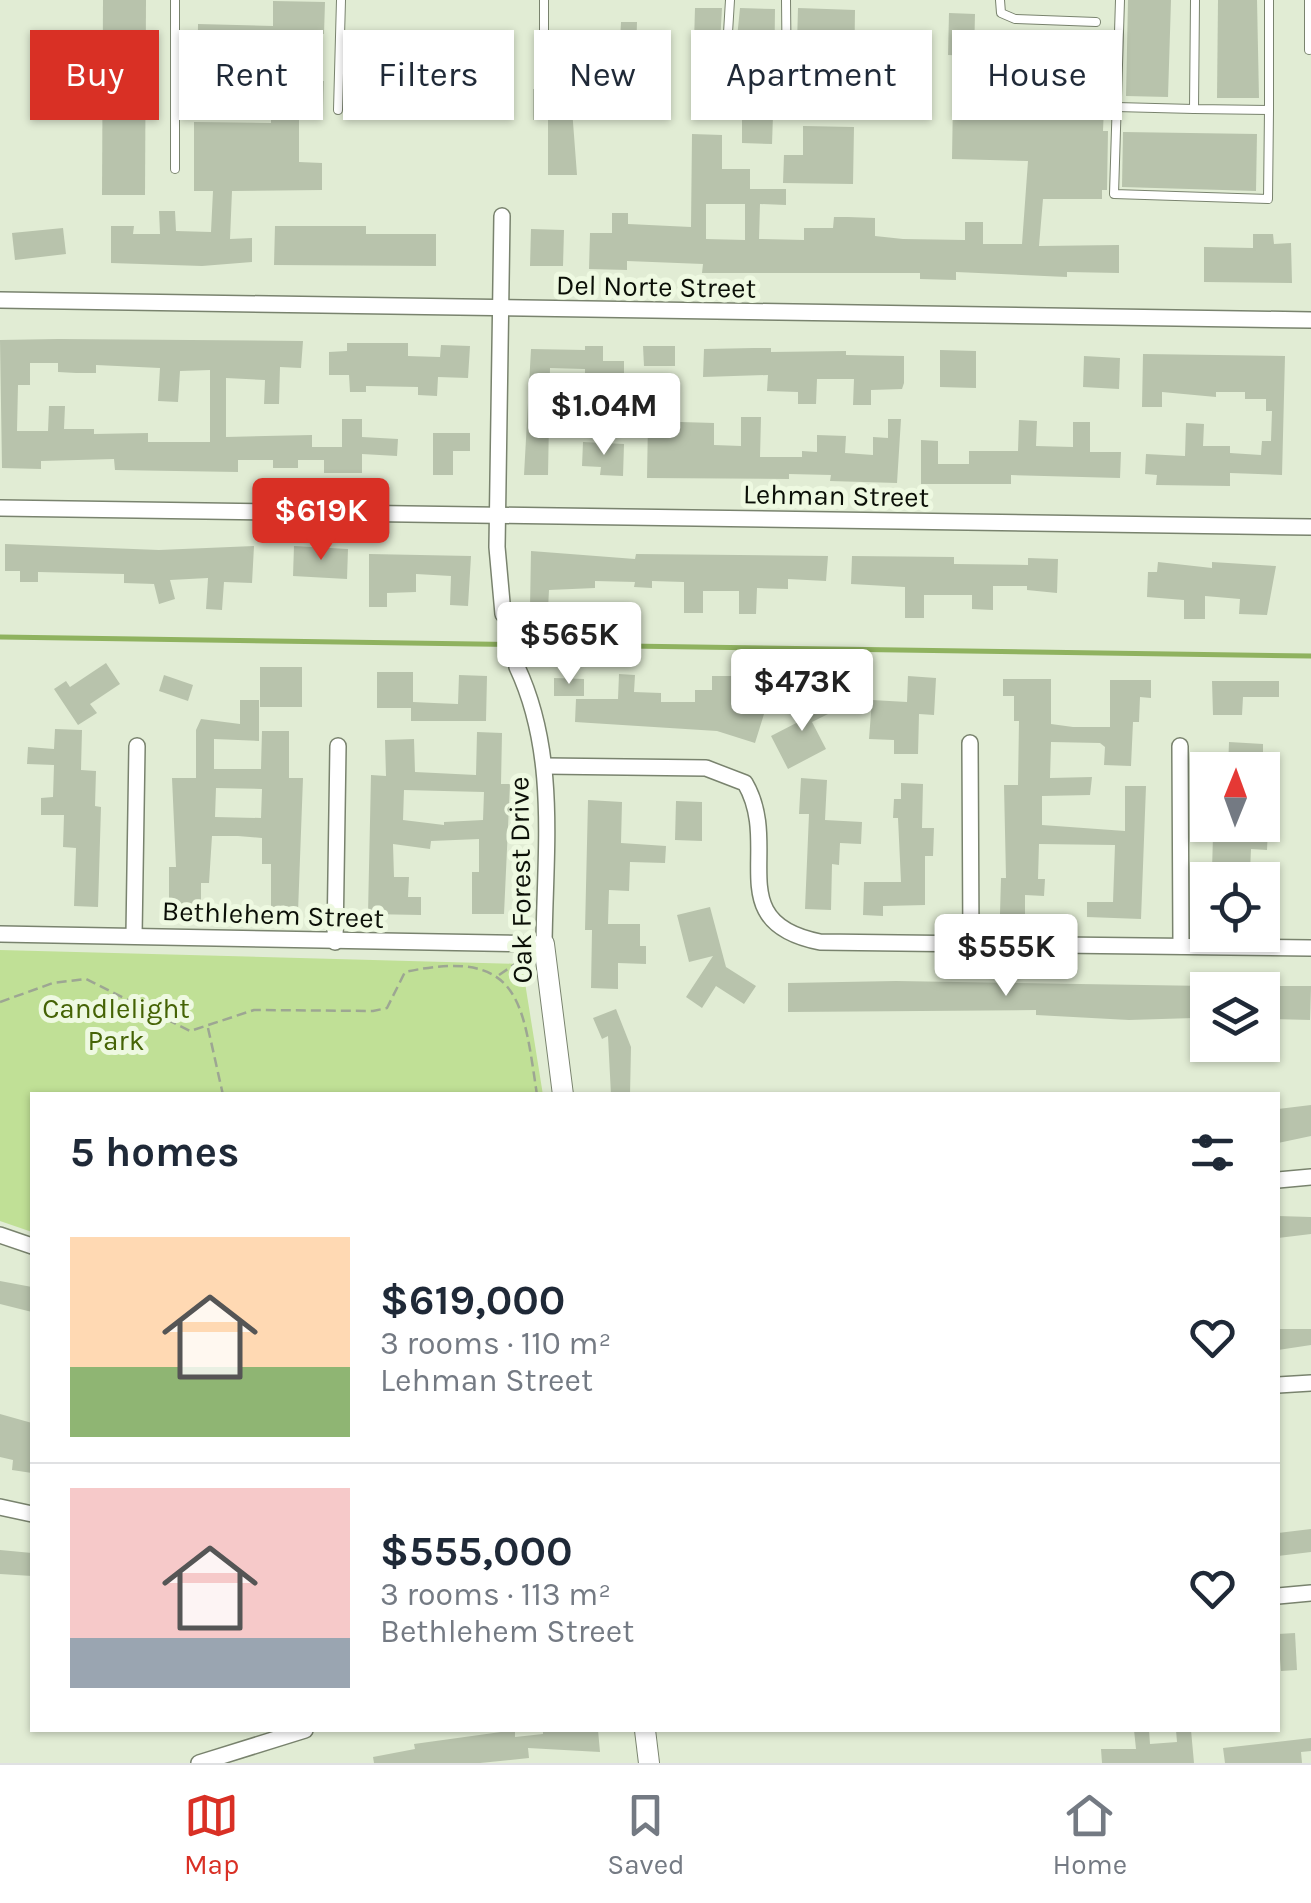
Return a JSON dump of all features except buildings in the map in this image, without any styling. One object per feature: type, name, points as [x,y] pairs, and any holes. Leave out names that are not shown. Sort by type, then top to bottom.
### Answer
[{"type":"street","points":[[502,216],[498,516],[503,618]]},
{"type":"street","name":"Del Norte Street","points":[[0,300],[1311,320]]},
{"type":"street","name":"Lehman Street","points":[[0,508],[1311,527]]},
{"type":"street","name":"Oak Forest Drive","points":[[511,665],[541,729],[545,766],[544,944],[563,1092]]},
{"type":"street","points":[[970,742],[971,943]]},
{"type":"street","points":[[134,936],[137,746]]},
{"type":"street","points":[[335,942],[338,746]]},
{"type":"street","points":[[1180,746],[1181,946]]},
{"type":"street","points":[[545,766],[706,768],[745,782],[760,816],[762,903],[772,922],[789,936],[820,942],[1311,948]]},
{"type":"street","name":"Bethlehem Street","points":[[0,934],[544,944]]},
{"type":"street","points":[[1280,1180],[1311,1177]]},
{"type":"street","points":[[0,1235],[30,1245]]},
{"type":"street","points":[[1280,1385],[1311,1382]]},
{"type":"street","points":[[0,1508],[30,1514]]},
{"type":"street","points":[[1280,1596],[1311,1593]]},
{"type":"street","points":[[200,1763],[299,1732]]},
{"type":"street","points":[[646,1732],[650,1763]]},
{"type":"lane","points":[[175,0],[175,169]]},
{"type":"lane","points":[[338,110],[341,0]]},
{"type":"lane","points":[[544,0],[544,30]]},
{"type":"lane","points":[[730,0],[725,82],[728,102],[748,106],[778,104],[787,93],[786,0]]},
{"type":"lane","points":[[1000,0],[1001,13],[1015,19],[1096,22]]},
{"type":"lane","points":[[1119,30],[1120,0]]},
{"type":"lane","points":[[1194,0],[1194,108]]},
{"type":"lane","points":[[1116,120],[1114,194],[1268,199],[1269,0]]},
{"type":"lane","points":[[1309,0],[1309,50]]},
{"type":"lane","points":[[1122,108],[1268,110]]},
{"type":"path","points":[[503,618],[511,665]]},
{"type":"path","points":[[498,976],[544,944]]},
{"type":"path","points":[[0,1002],[52,983],[86,980],[190,1030],[254,1010],[387,1008],[406,972],[466,965],[498,976],[523,1008],[537,1092]]},
{"type":"path","points":[[208,1027],[222,1092]]},
{"type":"green space","name":"Candlelight Park","points":[[0,950],[522,964],[543,1092],[30,1092],[30,1231],[0,1221]]},
{"type":"waterway","points":[[0,637],[1311,656]]}]
